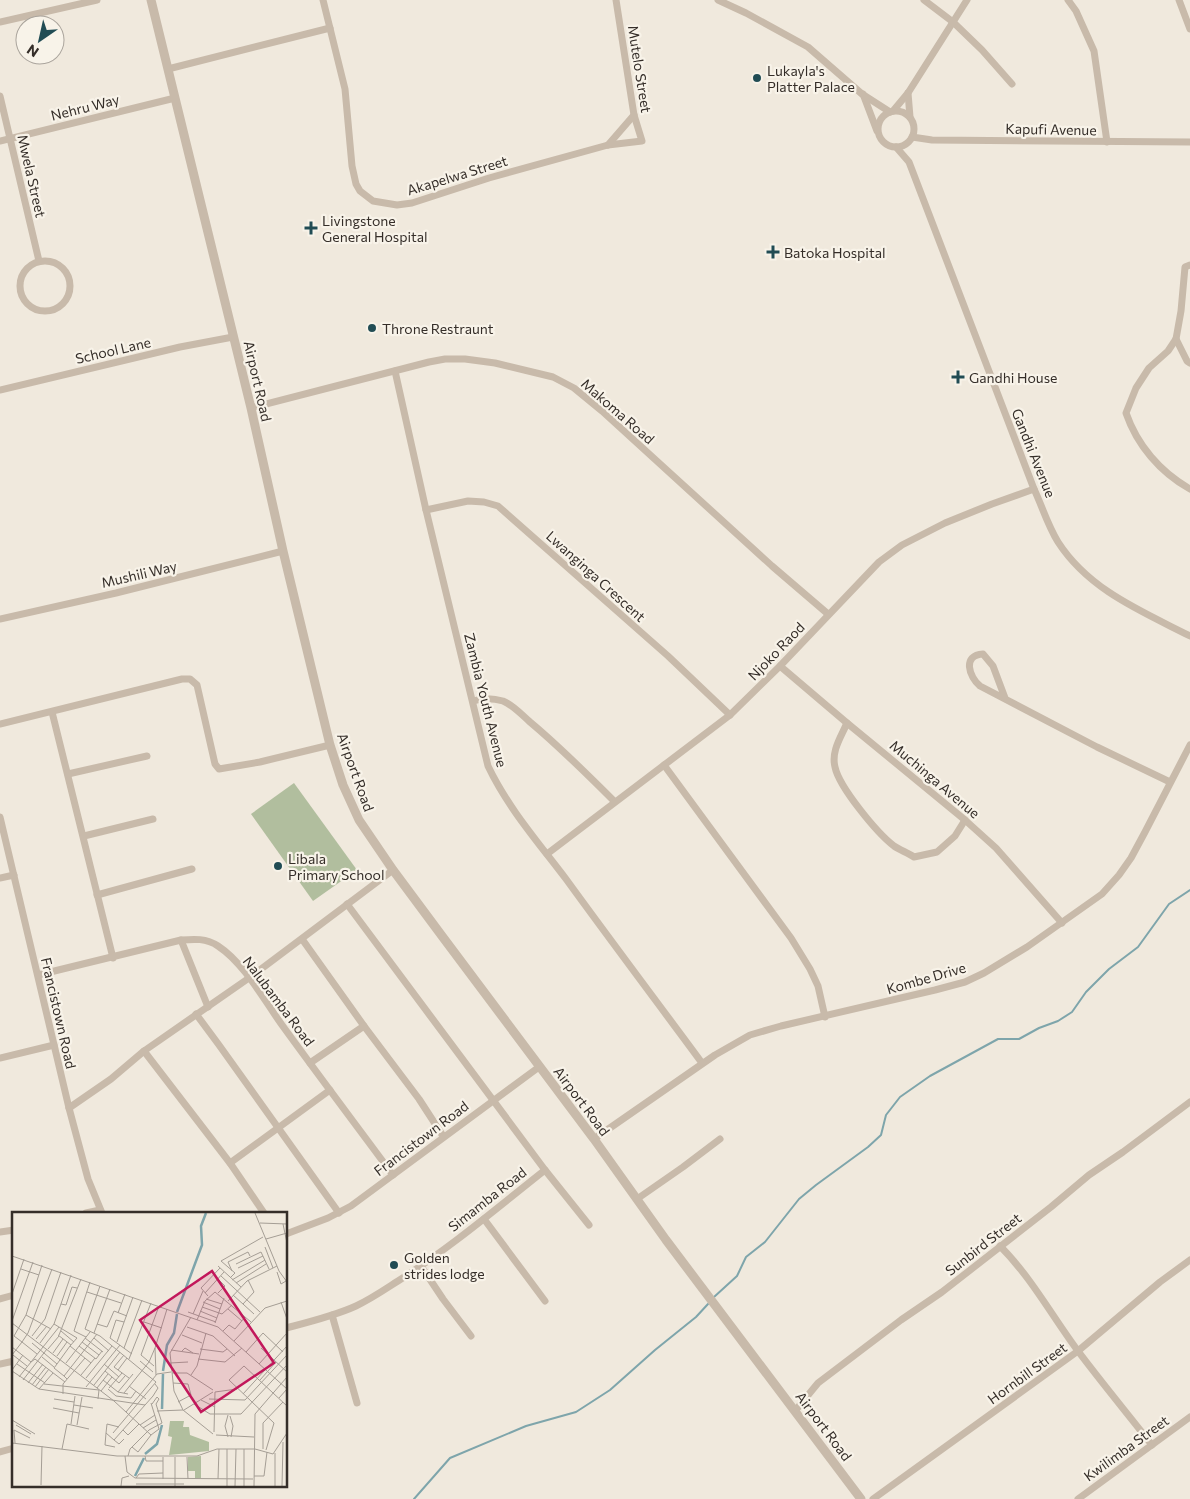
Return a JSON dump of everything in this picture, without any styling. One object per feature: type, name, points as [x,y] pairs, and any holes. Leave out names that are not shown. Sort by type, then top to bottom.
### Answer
[{"type":"street","points":[[0,22],[97,0]]},
{"type":"street","name":"Airport Road","points":[[152,0],[330,745],[343,785],[359,820],[393,870],[861,1499]]},
{"type":"street","name":"Akapelwa Street","points":[[323,0],[345,89],[348,134],[354,175],[360,191],[374,201],[397,205],[412,202],[489,178],[608,145],[642,141]]},
{"type":"street","name":"Mutelo Street","points":[[616,0],[634,115],[642,141]]},
{"type":"street","points":[[718,0],[808,47],[862,94],[891,111],[905,113],[913,124],[914,130],[911,138],[901,146],[896,147],[885,143],[879,134],[862,94]]},
{"type":"street","points":[[924,0],[953,22],[982,50],[1012,84]]},
{"type":"street","points":[[879,134],[878,129],[881,118],[891,111],[908,93],[967,0]]},
{"type":"street","points":[[1068,0],[1076,11],[1094,51],[1108,142]]},
{"type":"street","points":[[1179,0],[1190,29]]},
{"type":"street","points":[[168,69],[330,28]]},
{"type":"street","points":[[908,93],[910,118]]},
{"type":"street","name":"Mwela Street","points":[[0,96],[39,262]]},
{"type":"street","name":"Nehru Way","points":[[0,141],[175,98]]},
{"type":"street","points":[[608,145],[634,115]]},
{"type":"street","name":"Kapufi Avenue","points":[[911,138],[932,140],[1190,142]]},
{"type":"street","name":"Gandhi Avenue","points":[[909,162],[911,138]]},
{"type":"street","name":"Gandhi Avenue","points":[[896,147],[909,162],[1034,489],[1057,540],[1080,570],[1106,592],[1190,636]]},
{"type":"street","points":[[39,262],[55,263],[67,274],[70,282],[67,298],[62,305],[55,309],[47,311],[31,307],[21,294],[21,278],[25,270],[39,262]]},
{"type":"street","points":[[1190,265],[1185,267],[1176,339],[1168,351],[1149,368],[1136,388],[1126,413],[1132,430],[1146,451],[1167,474],[1190,489]]},
{"type":"street","name":"School Lane","points":[[0,390],[180,347],[234,337]]},
{"type":"street","points":[[1176,339],[1187,360],[1190,362]]},
{"type":"street","name":"Makoma Road","points":[[251,408],[445,359],[465,359],[494,363],[553,377],[574,388],[602,411],[764,559],[828,614]]},
{"type":"street","name":"Zambia Youth Avenue","points":[[395,371],[426,510],[488,766],[495,782],[518,818],[547,854],[702,1063]]},
{"type":"street","name":"Njoko Raod","points":[[547,854],[614,801],[730,715],[780,666],[879,562],[902,545],[924,533],[992,504],[1034,489]]},
{"type":"street","name":"Lwanginga Crescent","points":[[426,510],[468,501],[484,502],[498,506],[668,656],[730,715]]},
{"type":"street","name":"Mushili Way","points":[[0,619],[283,551]]},
{"type":"street","points":[[1005,698],[994,666],[983,654],[978,654],[970,662],[969,670],[974,681],[980,686],[1097,747],[1170,782]]},
{"type":"street","name":"Muchinga Avenue","points":[[780,666],[996,848],[1062,923]]},
{"type":"street","points":[[0,724],[182,678],[190,679],[197,685],[215,764],[219,769],[260,762],[330,745]]},
{"type":"street","points":[[473,701],[492,699],[504,702],[515,709],[563,751],[614,801]]},
{"type":"street","points":[[52,712],[114,958]]},
{"type":"street","points":[[847,723],[834,750],[834,766],[843,787],[864,815],[893,845],[914,857],[937,852],[955,836],[965,820]]},
{"type":"street","name":"Kombe Drive","points":[[594,1139],[702,1063],[750,1035],[965,982],[998,965],[1062,923],[1102,894],[1119,875],[1140,841],[1190,745]]},
{"type":"street","points":[[68,774],[147,756]]},
{"type":"street","points":[[664,765],[796,946],[818,986],[825,1017]]},
{"type":"street","name":"Francistown Road","points":[[0,816],[69,1108],[88,1179],[101,1211]]},
{"type":"street","points":[[84,836],[153,819]]},
{"type":"street","points":[[97,895],[192,868]]},
{"type":"street","points":[[69,1108],[112,1079],[144,1051],[249,978],[393,870]]},
{"type":"street","points":[[0,878],[14,875]]},
{"type":"street","points":[[347,904],[422,1007],[589,1225]]},
{"type":"street","name":"Nalubamba Road","points":[[38,976],[181,940],[203,939],[217,945],[230,956],[249,978],[310,1064],[393,1175]]},
{"type":"street","points":[[302,939],[407,1083],[443,1136]]},
{"type":"street","points":[[181,940],[208,1007]]},
{"type":"street","points":[[196,1014],[338,1214]]},
{"type":"street","points":[[310,1064],[364,1026]]},
{"type":"street","points":[[0,1058],[54,1045]]},
{"type":"street","points":[[144,1051],[230,1163],[263,1212]]},
{"type":"street","name":"Francistown Road","points":[[288,1233],[338,1214],[539,1067]]},
{"type":"street","points":[[230,1163],[330,1090]]},
{"type":"street","name":"Sunbird Street","points":[[795,1411],[818,1383],[901,1320],[942,1292],[1051,1207],[1088,1175],[1123,1152],[1190,1102]]},
{"type":"street","points":[[637,1199],[683,1168],[720,1139]]},
{"type":"street","name":"Simamba Road","points":[[288,1327],[332,1315],[369,1300],[421,1266],[545,1170]]},
{"type":"street","points":[[484,1219],[545,1301]]},
{"type":"street","points":[[1000,1246],[1045,1301],[1078,1351],[1152,1445]]},
{"type":"street","name":"Hornbill Street","points":[[873,1499],[1078,1351],[1160,1282],[1190,1260]]},
{"type":"street","points":[[421,1266],[471,1336]]},
{"type":"street","points":[[332,1315],[356,1403]]},
{"type":"street","name":"Kwilimba Street","points":[[1078,1499],[1190,1417]]},
{"type":"green space","points":[[294,783],[357,870],[313,901],[251,814]]},
{"type":"waterway","points":[[714,1297],[737,1276],[746,1257],[765,1242],[799,1199],[881,1135],[886,1115],[900,1097],[930,1076],[998,1039],[1019,1039],[1039,1028],[1058,1021],[1072,1012],[1086,992],[1109,969],[1138,947],[1169,904],[1190,890]]},
{"type":"waterway","points":[[414,1499],[450,1458],[526,1426],[576,1412],[610,1390],[696,1317],[708,1304]]},
{"type":"place","name":"Lukayla's Platter Palace","points":[[757,78]]},
{"type":"place","name":"Livingstone General Hospital","points":[[311,228]]},
{"type":"place","name":"Batoka Hospital","points":[[773,252]]},
{"type":"place","name":"Throne Restraunt","points":[[372,328]]},
{"type":"place","name":"Gandhi House","points":[[958,377]]},
{"type":"place","name":"Libala Primary School","points":[[278,866]]},
{"type":"place","name":"Golden strides lodge","points":[[394,1265]]}]
